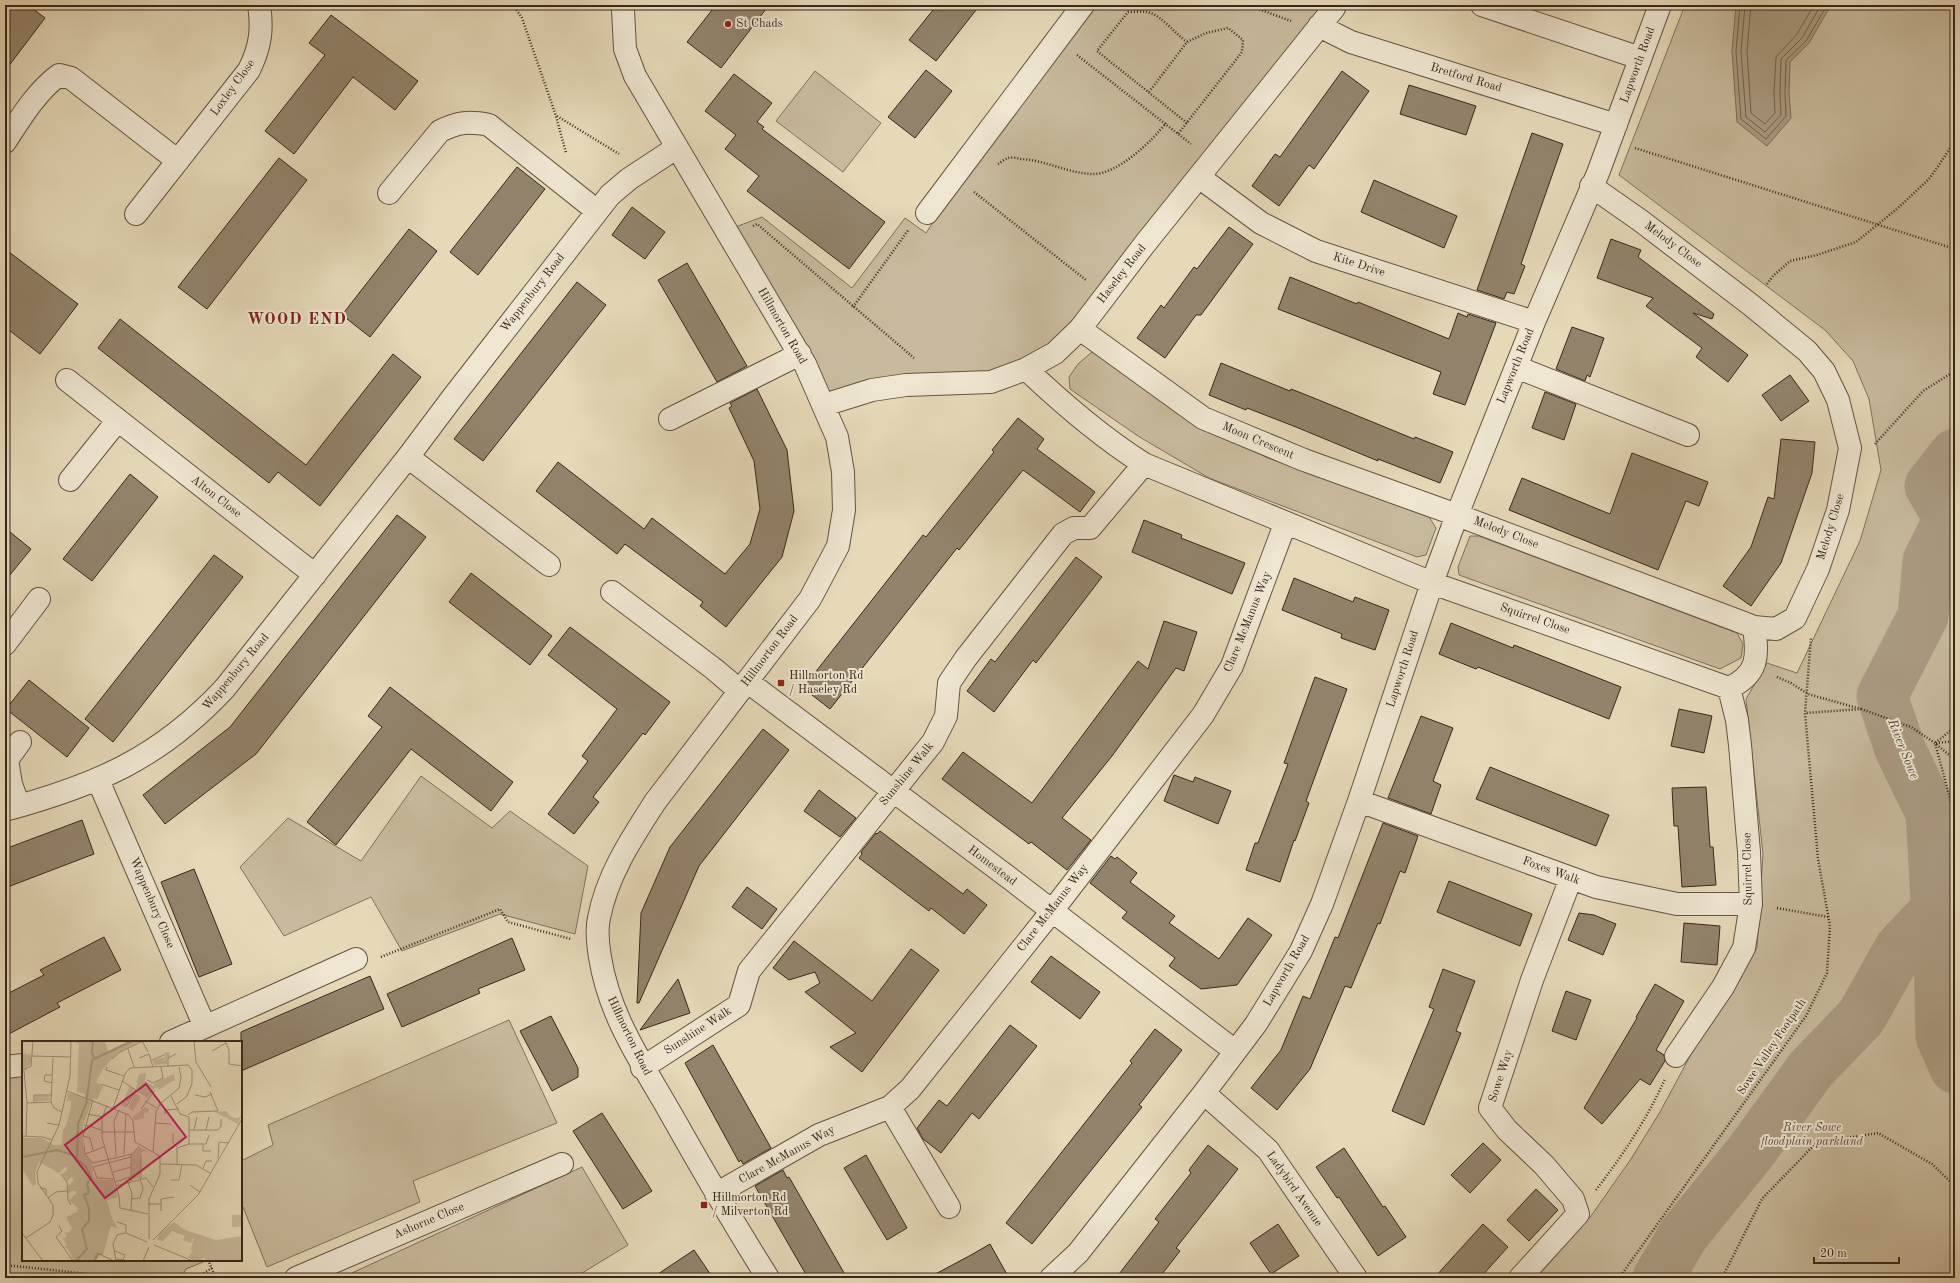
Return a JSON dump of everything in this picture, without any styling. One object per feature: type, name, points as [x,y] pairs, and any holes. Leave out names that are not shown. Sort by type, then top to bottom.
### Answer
[{"type":"street","name":"Loxley Close","points":[[136,214],[249,70],[258,52],[261,18],[259,5]]},
{"type":"street","name":"Hillmorton Road","points":[[624,5],[625,49],[635,76],[676,148],[800,354],[837,436],[843,472],[844,510],[838,546],[810,599],[655,802],[619,860],[608,887],[598,919],[598,943],[602,972],[611,1004],[642,1068],[665,1103],[716,1194],[768,1278]]},
{"type":"street","points":[[927,213],[1056,39],[1083,5]]},
{"type":"street","name":"Haseley Road","points":[[824,405],[872,390],[931,383],[991,382],[1026,369],[1055,353],[1080,329],[1105,295],[1335,5]]},
{"type":"street","points":[[1482,5],[1640,58]]},
{"type":"street","name":"Lapworth Road","points":[[1052,1278],[1078,1253],[1204,1093],[1256,1024],[1301,950],[1322,904],[1359,801],[1456,515],[1534,322],[1591,186],[1598,173],[1660,5]]},
{"type":"street","name":"Bretford Road","points":[[1315,31],[1613,132]]},
{"type":"street","points":[[5,142],[48,83],[59,75],[71,78],[178,161]]},
{"type":"street","points":[[389,193],[440,131],[450,126],[470,121],[488,125],[598,211]]},
{"type":"street","name":"Wappenbury Road","points":[[12,808],[50,797],[98,780],[134,763],[169,740],[201,714],[225,688],[408,457],[610,195],[635,175],[676,148]]},
{"type":"street","name":"Kite Drive","points":[[1199,177],[1261,223],[1316,251],[1534,322]]},
{"type":"street","name":"Melody Close","points":[[1456,515],[1754,627],[1776,629],[1795,618],[1818,569],[1838,510],[1850,448],[1838,400],[1824,371],[1807,351],[1751,305],[1641,221],[1591,186]]},
{"type":"street","name":"Moon Crescent","points":[[1080,329],[1203,418],[1304,460],[1456,515]]},
{"type":"street","points":[[670,419],[800,354]]},
{"type":"street","points":[[1516,367],[1688,435]]},
{"type":"street","points":[[1026,369],[1090,425],[1120,449],[1144,464],[1286,524],[1432,583]]},
{"type":"street","name":"Alton Close","points":[[67,380],[315,574]]},
{"type":"street","points":[[70,480],[118,420]]},
{"type":"street","points":[[408,457],[548,565]]},
{"type":"street","name":"Sunshine Walk","points":[[642,1068],[739,1005],[749,971],[933,742],[946,716],[949,683],[966,658],[1063,534],[1074,528],[1090,528],[1144,464]]},
{"type":"street","name":"Clare McManus Way","points":[[716,1194],[819,1135],[890,1106],[910,1089],[1052,911],[1203,715],[1232,666],[1286,524]]},
{"type":"street","name":"Squirrel Close","points":[[1432,583],[1729,688],[1737,720],[1740,746],[1749,852],[1751,904],[1744,948],[1724,987],[1676,1056]]},
{"type":"street","name":"Homestead","points":[[612,592],[714,669],[744,687],[893,791],[1235,1051]]},
{"type":"street","points":[[5,644],[39,599]]},
{"type":"street","points":[[1729,688],[1743,682],[1753,668],[1757,649],[1754,627]]},
{"type":"street","points":[[12,808],[11,784],[7,760],[20,742]]},
{"type":"street","name":"Wappenbury Close","points":[[98,780],[205,1027]]},
{"type":"street","name":"Foxes Walk","points":[[1359,801],[1596,887],[1677,904],[1751,904]]},
{"type":"street","name":"Sowe Way","points":[[1571,878],[1532,980],[1490,1108],[1507,1130],[1544,1165],[1573,1200],[1578,1214]]},
{"type":"street","points":[[173,1041],[356,959]]},
{"type":"street","points":[[5,1067],[22,1065]]},
{"type":"street","name":"Ladybird Avenue","points":[[1204,1093],[1268,1150],[1356,1278]]},
{"type":"street","points":[[890,1106],[949,1207]]},
{"type":"street","name":"Ashorne Close","points":[[296,1278],[562,1164]]},
{"type":"street","points":[[1520,1278],[1578,1214]]},
{"type":"path","points":[[513,5],[522,18],[556,116],[567,156]]},
{"type":"path","points":[[1248,5],[1315,31]]},
{"type":"path","points":[[1187,42],[1176,34],[1169,25],[1148,12],[1128,12],[1097,51],[1187,123]]},
{"type":"path","points":[[1149,92],[1187,42],[1206,33],[1228,28],[1243,40],[1242,52],[1178,134]]},
{"type":"path","points":[[1056,39],[1212,160]]},
{"type":"path","points":[[556,116],[622,156],[635,175]]},
{"type":"path","points":[[972,153],[992,166],[1008,158],[1037,159],[1064,168],[1093,174],[1114,168],[1135,155],[1154,139],[1166,123]]},
{"type":"path","points":[[1613,132],[1878,225],[1955,249]]},
{"type":"path","points":[[1751,305],[1772,276],[1790,262],[1856,242],[1878,225],[1930,178],[1955,140]]},
{"type":"path","points":[[954,176],[1105,295]]},
{"type":"path","points":[[852,307],[907,231],[927,213]]},
{"type":"path","points":[[728,234],[757,224],[852,307],[921,363],[931,383]]},
{"type":"path","points":[[1870,450],[1923,391],[1955,372]]},
{"type":"path","points":[[1753,668],[1791,683],[1808,694],[1861,709],[1911,727],[1935,743],[1955,760]]},
{"type":"path","name":"Sowe Valley Footpath","points":[[1619,1278],[1806,1016],[1827,973],[1830,926],[1818,859],[1805,713],[1808,694]]},
{"type":"path","points":[[1805,713],[1861,709]]},
{"type":"path","points":[[1935,743],[1955,727]]},
{"type":"path","points":[[1935,743],[1955,741]]},
{"type":"path","points":[[1935,743],[1955,817]]},
{"type":"path","points":[[1751,904],[1828,917]]},
{"type":"path","points":[[356,959],[375,959],[500,909],[508,922],[575,940],[598,943]]},
{"type":"path","points":[[1578,1214],[1622,1157],[1651,1110],[1676,1056]]},
{"type":"path","points":[[1722,1278],[1762,1199],[1816,1143],[1878,1133],[1932,1164],[1955,1186]]},
{"type":"path","points":[[208,1261],[216,1278]]},
{"type":"path","points":[[5,1265],[126,1278]]},
{"type":"path","points":[[196,1278],[212,1268]]},
{"type":"green space","points":[[1088,5],[1323,5],[1071,325],[1047,347],[1021,361],[988,372],[825,394],[730,229],[762,217],[852,288],[905,218],[926,233],[964,175]]},
{"type":"green space","name":"River Sowe floodplain parkland","points":[[1685,5],[1955,5],[1955,1278],[1536,1278],[1591,1216],[1631,1159],[1660,1112],[1703,1032],[1757,948],[1763,854],[1746,699],[1767,663],[1797,673],[1860,541],[1881,470],[1869,399],[1853,361],[1825,330],[1619,175]]},
{"type":"green space","points":[[815,71],[881,123],[843,172],[776,121]]},
{"type":"green space","points":[[1092,352],[1209,429],[1268,458],[1429,517],[1436,528],[1426,555],[1417,557],[1209,478],[1138,436],[1070,389],[1069,377],[1078,364]]},
{"type":"green space","points":[[1470,536],[1479,536],[1737,633],[1743,644],[1741,658],[1720,669],[1459,575],[1458,567]]},
{"type":"green space","points":[[421,776],[492,828],[510,811],[588,866],[575,934],[500,914],[402,951],[371,897],[284,936],[240,867],[288,818],[361,861]]},
{"type":"green space","points":[[509,1020],[557,1123],[413,1181],[420,1202],[267,1267],[242,1204],[242,1160],[273,1145],[268,1125]]},
{"type":"green space","points":[[22,1074],[22,1261],[206,1261],[186,1269],[181,1278],[5,1278],[5,1076]]},
{"type":"green space","points":[[582,1167],[628,1245],[574,1278],[341,1278]]},
{"type":"water","points":[[1736,5],[1831,5],[1809,43],[1790,62],[1789,93],[1791,118],[1767,146],[1737,122],[1732,51]]},
{"type":"building","points":[[5,5],[28,5],[45,18],[5,71]]},
{"type":"building","name":"St Chads","points":[[716,5],[769,5],[721,68],[687,42]]},
{"type":"building","points":[[937,5],[980,5],[936,61],[909,40]]},
{"type":"building","points":[[331,15],[418,81],[395,110],[353,77],[294,154],[265,131],[325,55],[309,43]]},
{"type":"building","points":[[926,70],[952,91],[915,138],[888,117]]},
{"type":"building","points":[[1342,71],[1369,91],[1314,169],[1309,165],[1279,206],[1252,186],[1275,154],[1280,157]]},
{"type":"building","points":[[734,74],[772,103],[757,122],[764,127],[762,129],[885,222],[849,269],[747,191],[759,176],[725,149],[736,135],[705,111]]},
{"type":"building","points":[[1409,85],[1476,106],[1466,135],[1400,114]]},
{"type":"building","points":[[1532,133],[1563,144],[1521,264],[1525,266],[1514,294],[1507,292],[1504,299],[1477,290]]},
{"type":"building","points":[[279,158],[307,180],[207,309],[178,287]]},
{"type":"building","points":[[517,167],[545,189],[478,275],[450,252]]},
{"type":"building","points":[[1374,180],[1457,216],[1444,248],[1361,212]]},
{"type":"building","points":[[632,207],[665,232],[645,259],[612,235]]},
{"type":"building","points":[[1229,227],[1253,244],[1201,315],[1196,315],[1165,358],[1137,338],[1161,305],[1164,308],[1194,267],[1197,269]]},
{"type":"building","points":[[409,229],[437,251],[370,337],[342,315]]},
{"type":"building","points":[[1611,239],[1641,250],[1638,257],[1714,314],[1712,319],[1693,313],[1748,355],[1728,382],[1696,357],[1702,348],[1646,306],[1653,298],[1597,278]]},
{"type":"building","points":[[5,249],[78,304],[40,354],[5,327]]},
{"type":"building","points":[[687,263],[747,366],[717,382],[658,280]]},
{"type":"building","points":[[1290,277],[1357,304],[1358,302],[1449,339],[1458,313],[1467,317],[1468,314],[1496,323],[1465,405],[1433,394],[1441,372],[1278,309]]},
{"type":"building","points":[[577,282],[606,305],[483,461],[454,439]]},
{"type":"building","points":[[120,319],[306,465],[393,354],[421,377],[320,506],[278,472],[269,483],[98,348]]},
{"type":"building","points":[[1572,327],[1604,338],[1590,377],[1587,375],[1585,381],[1556,369]]},
{"type":"building","points":[[1221,363],[1290,391],[1291,389],[1309,396],[1414,439],[1415,437],[1453,452],[1440,483],[1378,459],[1378,461],[1296,427],[1247,408],[1246,410],[1209,395]]},
{"type":"building","points":[[1790,375],[1809,401],[1781,421],[1762,395]]},
{"type":"building","points":[[757,389],[787,450],[794,511],[782,557],[726,627],[700,606],[703,602],[625,544],[617,554],[536,491],[558,462],[644,529],[652,518],[725,574],[750,544],[760,509],[754,461],[729,408],[732,406],[730,403]]},
{"type":"building","points":[[1545,392],[1576,404],[1564,440],[1532,428]]},
{"type":"building","points":[[1018,418],[1044,439],[1037,449],[1095,492],[1080,512],[1023,470],[959,550],[957,548],[830,709],[803,688],[923,535],[926,537],[994,452],[992,450]]},
{"type":"building","points":[[1781,439],[1815,442],[1812,473],[1781,563],[1751,606],[1723,586],[1751,547],[1768,497],[1774,499]]},
{"type":"building","points":[[1632,453],[1708,482],[1699,506],[1686,501],[1658,570],[1509,510],[1522,478],[1610,514]]},
{"type":"building","points":[[130,474],[158,497],[92,581],[63,559]]},
{"type":"building","points":[[397,515],[426,537],[256,754],[165,824],[143,795],[230,727]]},
{"type":"building","points":[[1144,520],[1182,535],[1181,538],[1245,563],[1232,594],[1132,552]]},
{"type":"building","points":[[5,528],[31,549],[5,581]]},
{"type":"building","points":[[214,555],[243,577],[113,742],[85,719]]},
{"type":"building","points":[[1076,557],[1102,577],[1036,663],[1033,660],[994,712],[967,691],[991,659],[995,662]]},
{"type":"building","points":[[471,573],[552,636],[530,665],[449,602]]},
{"type":"building","points":[[1294,578],[1353,602],[1355,597],[1389,610],[1375,650],[1341,638],[1342,634],[1282,610]]},
{"type":"building","points":[[1164,621],[1197,632],[1184,671],[1176,668],[1112,756],[1062,818],[1091,840],[1067,870],[1031,842],[1029,844],[942,779],[963,752],[1032,803],[1138,661],[1148,669]]},
{"type":"building","points":[[1451,623],[1513,648],[1514,645],[1621,687],[1609,719],[1478,667],[1476,669],[1439,654]]},
{"type":"building","points":[[570,627],[670,702],[645,735],[643,733],[593,797],[599,802],[574,834],[548,814],[588,761],[582,756],[617,709],[548,655]]},
{"type":"building","points":[[1315,677],[1347,689],[1306,801],[1309,803],[1295,841],[1294,840],[1280,882],[1246,870],[1255,843],[1258,843],[1288,764],[1284,763]]},
{"type":"building","points":[[29,680],[89,728],[67,757],[6,709]]},
{"type":"building","points":[[390,687],[513,782],[491,811],[411,749],[336,845],[307,822],[382,727],[368,716]]},
{"type":"building","points":[[1679,709],[1712,716],[1704,753],[1671,746]]},
{"type":"building","points":[[1421,716],[1453,728],[1433,781],[1441,785],[1431,814],[1388,798]]},
{"type":"building","points":[[763,729],[789,750],[699,866],[639,1003],[637,1003],[641,913],[670,847]]},
{"type":"building","points":[[1490,767],[1609,815],[1596,846],[1476,799]]},
{"type":"building","points":[[1174,775],[1193,782],[1195,777],[1231,791],[1218,824],[1164,801]]},
{"type":"building","points":[[1706,787],[1710,847],[1713,847],[1716,885],[1682,887],[1678,826],[1674,826],[1672,788]]},
{"type":"building","points":[[819,790],[856,818],[840,837],[804,811]]},
{"type":"building","points":[[82,820],[94,854],[5,888],[5,849]]},
{"type":"building","points":[[1383,823],[1418,836],[1405,873],[1400,871],[1380,924],[1378,923],[1351,988],[1345,986],[1310,1069],[1277,1110],[1251,1088],[1281,1050],[1303,996],[1310,999],[1335,937],[1338,938]]},
{"type":"building","points":[[880,831],[963,894],[967,889],[987,905],[964,934],[931,908],[929,911],[859,858],[862,854],[861,852],[876,833],[877,834]]},
{"type":"building","points":[[1111,856],[1115,859],[1117,857],[1137,873],[1130,882],[1175,916],[1169,923],[1219,959],[1248,918],[1272,935],[1237,985],[1201,989],[1169,966],[1175,958],[1122,918],[1127,912],[1090,883]]},
{"type":"building","points":[[194,869],[232,964],[199,977],[161,882]]},
{"type":"building","points":[[1449,881],[1532,914],[1520,946],[1437,912]]},
{"type":"building","points":[[747,887],[777,909],[762,929],[732,907]]},
{"type":"building","points":[[1579,913],[1594,915],[1616,924],[1603,955],[1568,940]]},
{"type":"building","points":[[1684,923],[1720,926],[1717,965],[1681,962]]},
{"type":"building","points":[[104,937],[121,970],[57,1003],[60,1007],[5,1036],[5,995],[44,975],[40,970]]},
{"type":"building","points":[[512,938],[525,970],[478,989],[480,993],[402,1027],[387,994]]},
{"type":"building","points":[[794,941],[872,1001],[911,949],[939,970],[862,1072],[830,1047],[856,1033],[805,992],[820,983],[815,972],[789,980],[773,968]]},
{"type":"building","points":[[1051,956],[1100,992],[1080,1019],[1031,982]]},
{"type":"building","points":[[1443,969],[1475,981],[1456,1031],[1461,1033],[1424,1125],[1392,1111],[1434,1009],[1429,1007]]},
{"type":"building","points":[[370,976],[384,1009],[242,1071],[241,1032]]},
{"type":"building","points":[[678,979],[690,1013],[640,1030]]},
{"type":"building","points":[[1655,984],[1684,1001],[1656,1050],[1664,1055],[1665,1061],[1650,1085],[1640,1079],[1602,1124],[1584,1108],[1637,1018],[1636,1017]]},
{"type":"building","points":[[1566,991],[1591,1000],[1576,1040],[1552,1031]]},
{"type":"building","points":[[551,1016],[578,1068],[578,1077],[552,1091],[520,1031]]},
{"type":"building","points":[[1010,1025],[1037,1046],[979,1119],[972,1113],[941,1153],[923,1139],[917,1128],[939,1100],[947,1106]]},
{"type":"building","points":[[1155,1029],[1182,1050],[1139,1105],[1142,1107],[1032,1244],[1006,1223],[1132,1063],[1130,1061]]},
{"type":"building","points":[[713,1045],[771,1148],[743,1164],[741,1160],[739,1162],[685,1063]]},
{"type":"building","points":[[602,1113],[652,1191],[623,1209],[573,1131]]},
{"type":"building","points":[[1483,1143],[1501,1160],[1470,1193],[1451,1175]]},
{"type":"building","points":[[1208,1145],[1238,1169],[1176,1248],[1180,1251],[1159,1278],[1116,1278],[1159,1222],[1155,1219],[1191,1173],[1189,1170]]},
{"type":"building","points":[[1344,1148],[1383,1207],[1385,1206],[1406,1237],[1378,1256],[1339,1197],[1337,1198],[1316,1167]]},
{"type":"building","points":[[866,1155],[907,1228],[887,1240],[844,1168]]},
{"type":"building","points":[[783,1170],[787,1178],[789,1177],[847,1278],[808,1278],[755,1186]]},
{"type":"building","points":[[1536,1189],[1558,1210],[1529,1241],[1507,1220]]},
{"type":"building","points":[[1278,1224],[1299,1256],[1271,1274],[1250,1243]]},
{"type":"building","points":[[1483,1224],[1508,1247],[1480,1278],[1434,1278]]},
{"type":"building","points":[[990,1244],[1009,1278],[928,1278],[971,1255]]},
{"type":"building","points":[[694,1250],[713,1278],[652,1278]]},
{"type":"waterway","name":"River Sowe","points":[[1955,454],[1930,486],[1949,519],[1928,561],[1923,616],[1882,696],[1900,749],[1931,813],[1939,948],[1941,1036],[1955,1068]]},
{"type":"waterway","points":[[1658,1278],[1684,1234],[1749,1154],[1811,1069],[1861,1017],[1900,948],[1937,909]]},
{"type":"place","name":"St Chads","points":[[728,24]]},
{"type":"place","name":"Hillmorton Rd / Haseley Rd","points":[[781,683]]},
{"type":"place","name":"Hillmorton Rd / Milverton Rd","points":[[704,1205]]},
{"type":"district","name":"WOOD END","points":[[297,320]]}]
